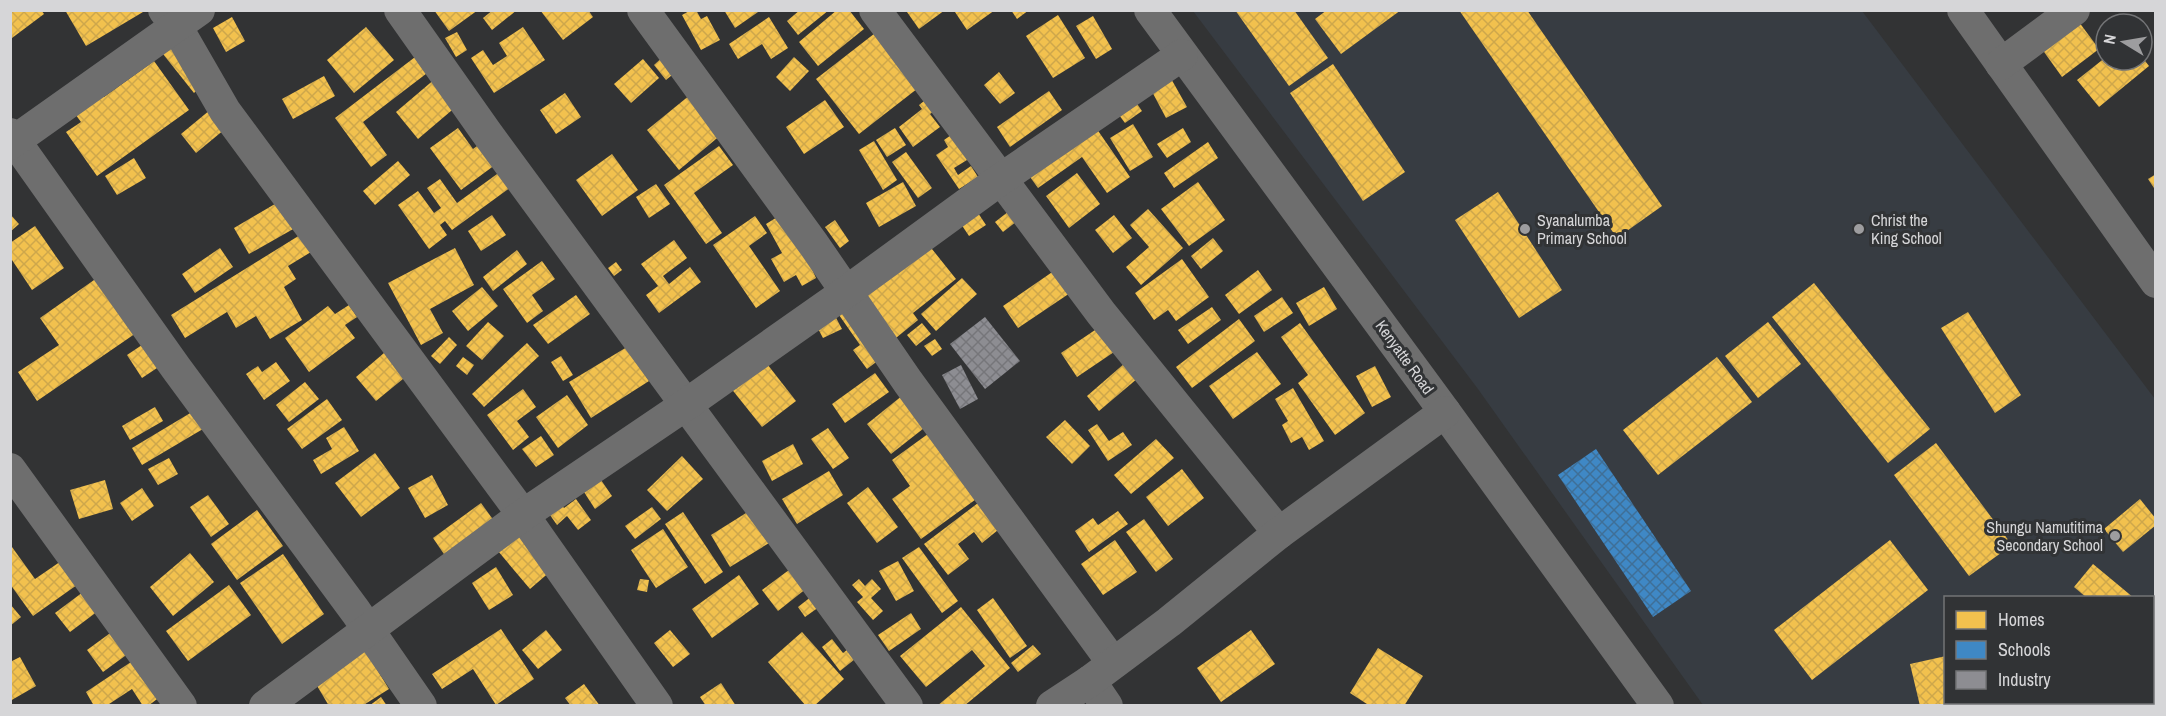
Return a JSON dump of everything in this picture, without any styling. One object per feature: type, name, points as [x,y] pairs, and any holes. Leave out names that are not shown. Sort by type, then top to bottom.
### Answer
[{"type":"street","points":[[400,10],[486,132],[907,705]]},
{"type":"street","points":[[643,10],[908,382],[1103,683]]},
{"type":"street","points":[[875,10],[1101,313],[1279,533]]},
{"type":"street","name":"Kenyatte Road","points":[[1150,10],[1658,705]]},
{"type":"street","points":[[1963,10],[2156,282]]},
{"type":"street","points":[[2001,64],[2073,10]]},
{"type":"street","points":[[422,705],[12,140],[180,16],[225,111],[523,515],[657,705]]},
{"type":"street","points":[[266,705],[523,515],[687,404],[1001,179],[1182,55]]},
{"type":"street","points":[[1052,705],[1103,683],[1169,622],[1279,533],[1445,412]]},
{"type":"street","points":[[10,469],[181,705]]},
{"type":"shaded area","name":"Christ the King School","points":[[1193,11],[1862,11],[2155,399],[2155,705],[1703,705],[1478,389]]},
{"type":"building: Homes","points":[[12,10],[41,10],[44,14],[12,38],[10,12]]},
{"type":"building: Homes","points":[[65,10],[142,10],[143,12],[86,46]]},
{"type":"building: Homes","points":[[434,10],[478,10],[449,31]]},
{"type":"building: Homes","points":[[493,10],[517,10],[492,30],[483,18]]},
{"type":"building: Homes","points":[[540,10],[588,10],[593,17],[563,40]]},
{"type":"building: Homes","points":[[696,10],[701,19],[707,16],[720,40],[701,50],[682,15]]},
{"type":"building: Homes","points":[[724,10],[757,10],[758,12],[735,28]]},
{"type":"building: Homes","points":[[800,10],[829,10],[798,35],[787,21]]},
{"type":"building: Homes","points":[[837,10],[849,10],[864,29],[818,66],[799,42]]},
{"type":"building: Homes","points":[[909,10],[945,10],[919,29],[907,12]]},
{"type":"building: Homes","points":[[957,10],[995,10],[967,30],[955,12]]},
{"type":"building: Homes","points":[[1011,10],[1029,10],[1017,19]]},
{"type":"building: Homes","points":[[1235,10],[1294,10],[1328,58],[1289,86]]},
{"type":"building: Homes","points":[[1327,10],[1401,10],[1341,54],[1315,19]]},
{"type":"building: Homes","points":[[1459,10],[1527,10],[1662,206],[1617,238]]},
{"type":"building: Homes","points":[[1058,15],[1085,58],[1053,78],[1026,36]]},
{"type":"building: Homes","points":[[1093,16],[1112,49],[1096,59],[1076,26]]},
{"type":"building: Homes","points":[[232,17],[245,41],[226,52],[213,28]]},
{"type":"building: Homes","points":[[769,17],[788,48],[771,59],[762,44],[738,59],[729,44]]},
{"type":"building: Homes","points":[[2076,18],[2094,42],[2094,53],[2062,77],[2039,45]]},
{"type":"building: Homes","points":[[366,27],[394,60],[354,93],[327,60]]},
{"type":"building: Homes","points":[[523,27],[545,60],[494,93],[471,58],[483,50],[493,65],[507,56],[499,43]]},
{"type":"building: Homes","points":[[879,30],[922,85],[859,134],[816,79]]},
{"type":"building: Homes","points":[[457,32],[467,50],[456,57],[445,38]]},
{"type":"building: Homes","points":[[176,44],[206,82],[194,93],[163,54]]},
{"type":"building: Homes","points":[[423,51],[435,67],[363,122],[387,155],[371,167],[335,118]]},
{"type":"building: Homes","points":[[665,55],[678,70],[666,80],[654,65]]},
{"type":"building: Homes","points":[[794,57],[809,71],[790,91],[776,77]]},
{"type":"building: Homes","points":[[643,59],[659,78],[631,103],[614,84]]},
{"type":"building: Homes","points":[[154,61],[189,110],[97,176],[66,132],[81,122],[70,107],[97,88],[104,97]]},
{"type":"building: Homes","points":[[1333,64],[1405,172],[1363,201],[1290,93]]},
{"type":"building: Homes","points":[[2094,67],[2094,72],[2142,72],[2099,107],[2077,80]]},
{"type":"building: Homes","points":[[999,72],[1015,93],[1000,104],[984,85]]},
{"type":"building: Homes","points":[[1169,75],[1187,107],[1166,118],[1149,86]]},
{"type":"building: Homes","points":[[324,76],[335,96],[293,119],[282,99]]},
{"type":"building: Homes","points":[[436,78],[458,105],[418,139],[396,112]]},
{"type":"building: Homes","points":[[1049,91],[1062,110],[1010,147],[997,127]]},
{"type":"building: Homes","points":[[565,93],[581,117],[556,134],[540,110]]},
{"type":"building: Homes","points":[[933,94],[942,106],[930,114],[940,127],[913,147],[899,127],[922,109],[919,105]]},
{"type":"building: Homes","points":[[690,95],[722,134],[679,170],[647,130]]},
{"type":"building: Homes","points":[[1131,95],[1142,111],[1125,123],[1113,107]]},
{"type":"building: Homes","points":[[825,100],[844,127],[804,154],[786,127]]},
{"type":"building: Homes","points":[[210,110],[225,129],[196,153],[181,134]]},
{"type":"building: Homes","points":[[1092,122],[1130,177],[1107,193],[1082,157],[1038,188],[1025,170]]},
{"type":"building: Homes","points":[[1133,124],[1153,157],[1130,171],[1110,138]]},
{"type":"building: Homes","points":[[458,128],[473,149],[484,141],[499,162],[461,190],[430,148]]},
{"type":"building: Homes","points":[[895,128],[906,145],[887,157],[876,140]]},
{"type":"building: Homes","points":[[1183,128],[1191,142],[1167,158],[1157,144]]},
{"type":"building: Homes","points":[[957,131],[967,160],[954,168],[958,175],[971,166],[978,177],[959,189],[936,155],[948,147],[944,140]]},
{"type":"building: Homes","points":[[874,141],[897,180],[883,190],[859,150]]},
{"type":"building: Homes","points":[[1208,142],[1218,158],[1174,188],[1164,173]]},
{"type":"building: Homes","points":[[719,146],[733,165],[694,193],[722,233],[706,244],[664,185]]},
{"type":"building: Homes","points":[[906,152],[932,188],[918,198],[892,162]]},
{"type":"building: Homes","points":[[612,154],[638,190],[602,216],[576,180]]},
{"type":"building: Homes","points":[[134,158],[146,178],[117,195],[105,176]]},
{"type":"building: Homes","points":[[398,161],[410,175],[375,205],[363,191]]},
{"type":"building: Homes","points":[[504,169],[515,184],[452,230],[445,221],[440,225],[447,235],[429,249],[398,205],[418,191],[434,213],[441,208],[427,188],[440,179],[457,203]]},
{"type":"building: Homes","points":[[1077,173],[1100,204],[1069,228],[1046,196]]},
{"type":"building: Homes","points":[[2156,174],[2156,191],[2148,179]]},
{"type":"building: Homes","points":[[903,182],[916,206],[879,227],[866,203]]},
{"type":"building: Homes","points":[[1198,182],[1225,220],[1189,246],[1161,209]]},
{"type":"building: Homes","points":[[656,184],[670,204],[649,218],[636,197]]},
{"type":"building: Homes","points":[[1498,192],[1562,290],[1519,318],[1455,220]]},
{"type":"building: Homes","points":[[280,201],[295,228],[249,254],[234,228]]},
{"type":"building: Homes","points":[[1013,208],[1021,218],[1003,232],[995,222]]},
{"type":"building: Homes","points":[[1148,209],[1183,248],[1141,285],[1126,267],[1149,247],[1130,225]]},
{"type":"building: Homes","points":[[976,210],[986,225],[969,236],[959,221]]},
{"type":"building: Homes","points":[[787,211],[816,278],[802,286],[796,275],[784,282],[771,259],[782,253],[766,224]]},
{"type":"building: Homes","points":[[10,214],[19,224],[10,232]]},
{"type":"building: Homes","points":[[492,215],[506,235],[481,251],[468,231]]},
{"type":"building: Homes","points":[[1114,215],[1132,238],[1113,253],[1095,230]]},
{"type":"building: Homes","points":[[755,216],[767,233],[749,246],[780,291],[756,308],[713,245]]},
{"type":"building: Homes","points":[[835,220],[849,241],[840,248],[825,227]]},
{"type":"building: Homes","points":[[35,226],[64,268],[32,290],[10,257],[10,243]]},
{"type":"building: Homes","points":[[300,235],[311,252],[288,266],[296,279],[284,287],[302,320],[270,339],[256,316],[236,328],[227,312],[185,338],[171,315]]},
{"type":"building: Homes","points":[[1213,238],[1223,251],[1201,269],[1191,256]]},
{"type":"building: Homes","points":[[674,240],[687,258],[663,276],[669,284],[690,267],[701,282],[659,313],[646,295],[658,286],[641,264]]},
{"type":"building: Homes","points":[[928,244],[956,279],[913,313],[918,320],[891,342],[852,292]]},
{"type":"building: Homes","points":[[220,248],[233,267],[195,293],[182,274]]},
{"type":"building: Homes","points":[[455,248],[474,285],[430,309],[443,333],[421,345],[388,283]]},
{"type":"building: Homes","points":[[517,250],[527,264],[493,291],[483,277]]},
{"type":"building: Homes","points":[[1182,259],[1209,297],[1176,321],[1168,310],[1154,320],[1135,293]]},
{"type":"building: Homes","points":[[542,261],[555,279],[532,295],[543,311],[527,323],[503,289]]},
{"type":"building: Homes","points":[[616,262],[622,270],[614,276],[608,268]]},
{"type":"building: Homes","points":[[1061,266],[1076,289],[1018,328],[1003,306]]},
{"type":"building: Homes","points":[[1258,270],[1272,290],[1239,314],[1225,295]]},
{"type":"building: Homes","points":[[104,273],[142,329],[37,401],[18,372],[59,345],[40,318]]},
{"type":"building: Homes","points":[[962,278],[977,294],[936,331],[921,314]]},
{"type":"building: Homes","points":[[1814,283],[1930,429],[1888,463],[1772,317]]},
{"type":"building: Homes","points":[[482,287],[498,306],[468,331],[452,311]]},
{"type":"building: Homes","points":[[1324,287],[1337,309],[1309,326],[1296,303]]},
{"type":"building: Homes","points":[[576,295],[590,314],[548,344],[533,325]]},
{"type":"building: Homes","points":[[1282,297],[1293,313],[1264,332],[1254,316]]},
{"type":"building: Homes","points":[[349,305],[357,317],[345,325],[355,338],[309,372],[285,338],[328,306],[335,314]]},
{"type":"building: Homes","points":[[1212,307],[1221,320],[1188,344],[1178,330]]},
{"type":"building: Homes","points":[[850,308],[884,356],[867,369],[853,350],[860,345],[839,315]]},
{"type":"building: Homes","points":[[1968,312],[2021,395],[1995,413],[1941,328]]},
{"type":"building: Homes","points":[[834,314],[842,329],[823,338],[815,323]]},
{"type":"building: Homes","points":[[1239,319],[1255,341],[1192,388],[1176,367]]},
{"type":"building: Homes","points":[[488,322],[504,336],[482,360],[466,346]]},
{"type":"building: Homes","points":[[1768,322],[1801,364],[1758,398],[1725,356]]},
{"type":"building: Homes","points":[[922,323],[931,334],[916,346],[907,335]]},
{"type":"building: Homes","points":[[1300,323],[1365,413],[1335,435],[1298,383],[1308,375],[1281,337]]},
{"type":"building: Homes","points":[[1098,328],[1114,352],[1077,377],[1061,353]]},
{"type":"building: Homes","points":[[154,337],[169,360],[142,378],[127,355]]},
{"type":"building: Homes","points":[[449,337],[457,345],[440,364],[431,356]]},
{"type":"building: Homes","points":[[935,339],[942,349],[932,356],[924,346]]},
{"type":"building: Homes","points":[[527,343],[539,356],[484,407],[472,394]]},
{"type":"building: Homes","points":[[391,347],[409,374],[376,401],[356,377]]},
{"type":"building: Homes","points":[[627,347],[649,381],[591,418],[569,382]]},
{"type":"building: Homes","points":[[1257,352],[1281,384],[1233,419],[1209,386]]},
{"type":"building: Homes","points":[[561,356],[573,375],[563,381],[551,362]]},
{"type":"building: Homes","points":[[463,357],[474,365],[467,375],[456,366]]},
{"type":"building: Homes","points":[[1717,357],[1752,402],[1658,475],[1623,430]]},
{"type":"building: Homes","points":[[764,360],[796,401],[762,427],[730,387]]},
{"type":"building: Homes","points":[[276,362],[290,381],[264,400],[246,374],[258,366],[262,372]]},
{"type":"building: Homes","points":[[1125,363],[1138,378],[1099,411],[1087,396]]},
{"type":"building: Homes","points":[[1375,366],[1391,397],[1372,407],[1356,376]]},
{"type":"building: Homes","points":[[875,373],[889,392],[845,423],[832,404]]},
{"type":"building: Homes","points":[[305,382],[319,399],[289,422],[276,405]]},
{"type":"building: Homes","points":[[1293,388],[1324,441],[1309,450],[1302,437],[1291,443],[1282,425],[1288,421],[1275,399]]},
{"type":"building: Homes","points":[[523,389],[536,407],[517,421],[529,437],[513,450],[487,415]]},
{"type":"building: Homes","points":[[908,391],[933,421],[891,454],[867,424]]},
{"type":"building: Homes","points":[[567,395],[588,425],[558,448],[536,417]]},
{"type":"building: Homes","points":[[327,399],[342,420],[302,449],[287,429]]},
{"type":"building: Homes","points":[[155,407],[163,421],[130,440],[122,426]]},
{"type":"building: Homes","points":[[197,409],[208,426],[142,465],[132,448]]},
{"type":"building: Homes","points":[[1065,420],[1090,446],[1072,464],[1046,437]]},
{"type":"building: Homes","points":[[1097,424],[1109,441],[1123,432],[1132,445],[1108,461],[1088,430]]},
{"type":"building: Homes","points":[[344,427],[359,451],[321,474],[313,460],[332,449],[326,438]]},
{"type":"building: Homes","points":[[828,428],[849,458],[833,469],[811,439]]},
{"type":"building: Homes","points":[[932,431],[979,497],[921,539],[892,499],[910,486],[892,460]]},
{"type":"building: Homes","points":[[541,436],[554,455],[536,467],[522,449]]},
{"type":"building: Homes","points":[[1156,439],[1174,458],[1131,494],[1114,475]]},
{"type":"building: Homes","points":[[1936,443],[2012,545],[1969,576],[1894,475]]},
{"type":"building: Homes","points":[[793,444],[803,464],[772,481],[762,461]]},
{"type":"building: Homes","points":[[375,453],[400,488],[361,517],[335,483]]},
{"type":"building: Homes","points":[[682,456],[703,479],[667,511],[647,490]]},
{"type":"building: Homes","points":[[169,458],[178,474],[158,485],[148,469]]},
{"type":"building: Homes","points":[[1182,469],[1204,498],[1168,526],[1146,497]]},
{"type":"building: Homes","points":[[829,471],[843,495],[797,524],[782,499]]},
{"type":"building: Homes","points":[[432,475],[448,505],[425,518],[408,488]]},
{"type":"building: Homes","points":[[105,480],[113,509],[79,519],[70,490]]},
{"type":"building: Homes","points":[[601,480],[612,496],[595,509],[584,492]]},
{"type":"building: Homes","points":[[868,487],[898,527],[877,543],[847,503]]},
{"type":"building: Homes","points":[[142,488],[154,506],[132,521],[120,503]]},
{"type":"building: Homes","points":[[208,495],[229,524],[211,537],[190,507]]},
{"type":"building: Homes","points":[[557,499],[564,508],[576,499],[591,520],[578,530],[567,516],[557,525],[545,508]]},
{"type":"building: Homes","points":[[2140,499],[2156,519],[2156,525],[2123,552],[2104,529]]},
{"type":"building: Homes","points":[[481,503],[497,525],[448,560],[433,538]]},
{"type":"building: Homes","points":[[978,503],[998,530],[982,543],[974,532],[958,544],[969,559],[948,575],[924,544]]},
{"type":"building: Homes","points":[[652,507],[661,519],[635,539],[625,526]]},
{"type":"building: Homes","points":[[754,508],[774,540],[730,567],[711,535]]},
{"type":"building: Homes","points":[[257,510],[283,546],[237,580],[211,544]]},
{"type":"building: Homes","points":[[1118,511],[1128,524],[1089,552],[1075,531],[1093,518],[1098,525]]},
{"type":"building: Homes","points":[[683,512],[723,572],[705,584],[665,524]]},
{"type":"building: Homes","points":[[1144,519],[1173,559],[1156,572],[1126,532]]},
{"type":"building: Homes","points":[[663,529],[688,567],[656,588],[631,550]]},
{"type":"building: Homes","points":[[521,532],[552,570],[530,589],[498,551]]},
{"type":"building: Homes","points":[[1115,540],[1137,572],[1103,595],[1081,564]]},
{"type":"building: Homes","points":[[1890,540],[1928,590],[1812,680],[1774,630]]},
{"type":"building: Homes","points":[[12,547],[35,579],[67,557],[84,580],[33,616],[10,584]]},
{"type":"building: Homes","points":[[919,547],[958,601],[942,613],[902,558]]},
{"type":"building: Homes","points":[[190,553],[214,582],[173,616],[150,587]]},
{"type":"building: Homes","points":[[283,554],[324,614],[282,644],[240,583]]},
{"type":"building: Homes","points":[[898,561],[914,591],[896,601],[879,571]]},
{"type":"building: Homes","points":[[797,564],[812,584],[778,611],[762,590]]},
{"type":"building: Homes","points":[[2093,564],[2132,596],[2085,596],[2074,587]]},
{"type":"building: Homes","points":[[496,567],[513,595],[489,610],[472,583]]},
{"type":"building: Homes","points":[[739,575],[759,604],[712,638],[692,609]]},
{"type":"building: Homes","points":[[640,579],[649,580],[647,592],[637,590]]},
{"type":"building: Homes","points":[[859,579],[865,586],[872,579],[881,589],[871,598],[883,611],[873,620],[857,602],[863,597],[852,585]]},
{"type":"building: Homes","points":[[229,585],[251,615],[188,661],[166,631]]},
{"type":"building: Homes","points":[[83,592],[98,611],[70,632],[55,613]]},
{"type":"building: Homes","points":[[812,596],[819,607],[805,617],[798,607]]},
{"type":"building: Homes","points":[[993,598],[1027,646],[1010,658],[977,610]]},
{"type":"building: Homes","points":[[10,604],[21,617],[10,626]]},
{"type":"building: Homes","points":[[961,607],[1010,668],[964,706],[937,706],[985,666],[972,650],[926,687],[900,656]]},
{"type":"building: Homes","points":[[911,613],[921,629],[889,651],[878,635]]},
{"type":"building: Homes","points":[[501,629],[534,679],[496,705],[473,669],[442,689],[432,674]]},
{"type":"building: Homes","points":[[546,630],[562,650],[538,669],[522,650]]},
{"type":"building: Homes","points":[[670,630],[690,654],[673,667],[654,643]]},
{"type":"building: Homes","points":[[1251,630],[1275,664],[1221,702],[1197,668]]},
{"type":"building: Homes","points":[[113,631],[129,653],[103,672],[87,650]]},
{"type":"building: Homes","points":[[802,632],[844,679],[814,706],[806,706],[768,662]]},
{"type":"building: Homes","points":[[832,639],[843,653],[852,646],[860,655],[840,671],[822,647]]},
{"type":"building: Homes","points":[[1033,645],[1041,654],[1018,672],[1011,663]]},
{"type":"building: Homes","points":[[363,647],[389,689],[362,706],[329,706],[313,679]]},
{"type":"building: Homes","points":[[1378,648],[1423,676],[1404,706],[1370,706],[1350,693]]},
{"type":"building: Homes","points":[[2156,654],[2156,706],[2151,706],[2154,704],[2154,655]]},
{"type":"building: Homes","points":[[1944,656],[1944,704],[1965,704],[1965,706],[1920,706],[1910,664]]},
{"type":"building: Homes","points":[[20,657],[36,686],[10,701],[10,662]]},
{"type":"building: Homes","points":[[137,658],[161,696],[148,706],[143,706],[132,689],[106,706],[94,706],[86,692]]},
{"type":"building: Homes","points":[[721,683],[736,706],[706,706],[700,697]]},
{"type":"building: Homes","points":[[584,684],[600,706],[571,706],[565,698]]},
{"type":"building: Homes","points":[[381,697],[387,706],[369,706]]},
{"type":"building: Homes","points":[[1980,704],[2029,704],[2029,706],[1980,706]]},
{"type":"building: Homes","points":[[2072,704],[2124,704],[2124,706],[2072,706]]},
{"type":"building: Schools","points":[[1596,449],[1691,591],[1653,617],[1558,475]]},
{"type":"building: Industry","points":[[985,317],[1020,361],[985,389],[950,344]]},
{"type":"building: Industry","points":[[961,365],[978,399],[960,409],[942,375]]},
{"type":"place","name":"Syanalumba Primary School","points":[[1525,229]]},
{"type":"place","name":"Christ the King School","points":[[1859,229]]},
{"type":"place","name":"Shungu Namutitima Secondary School","points":[[2115,536]]}]
